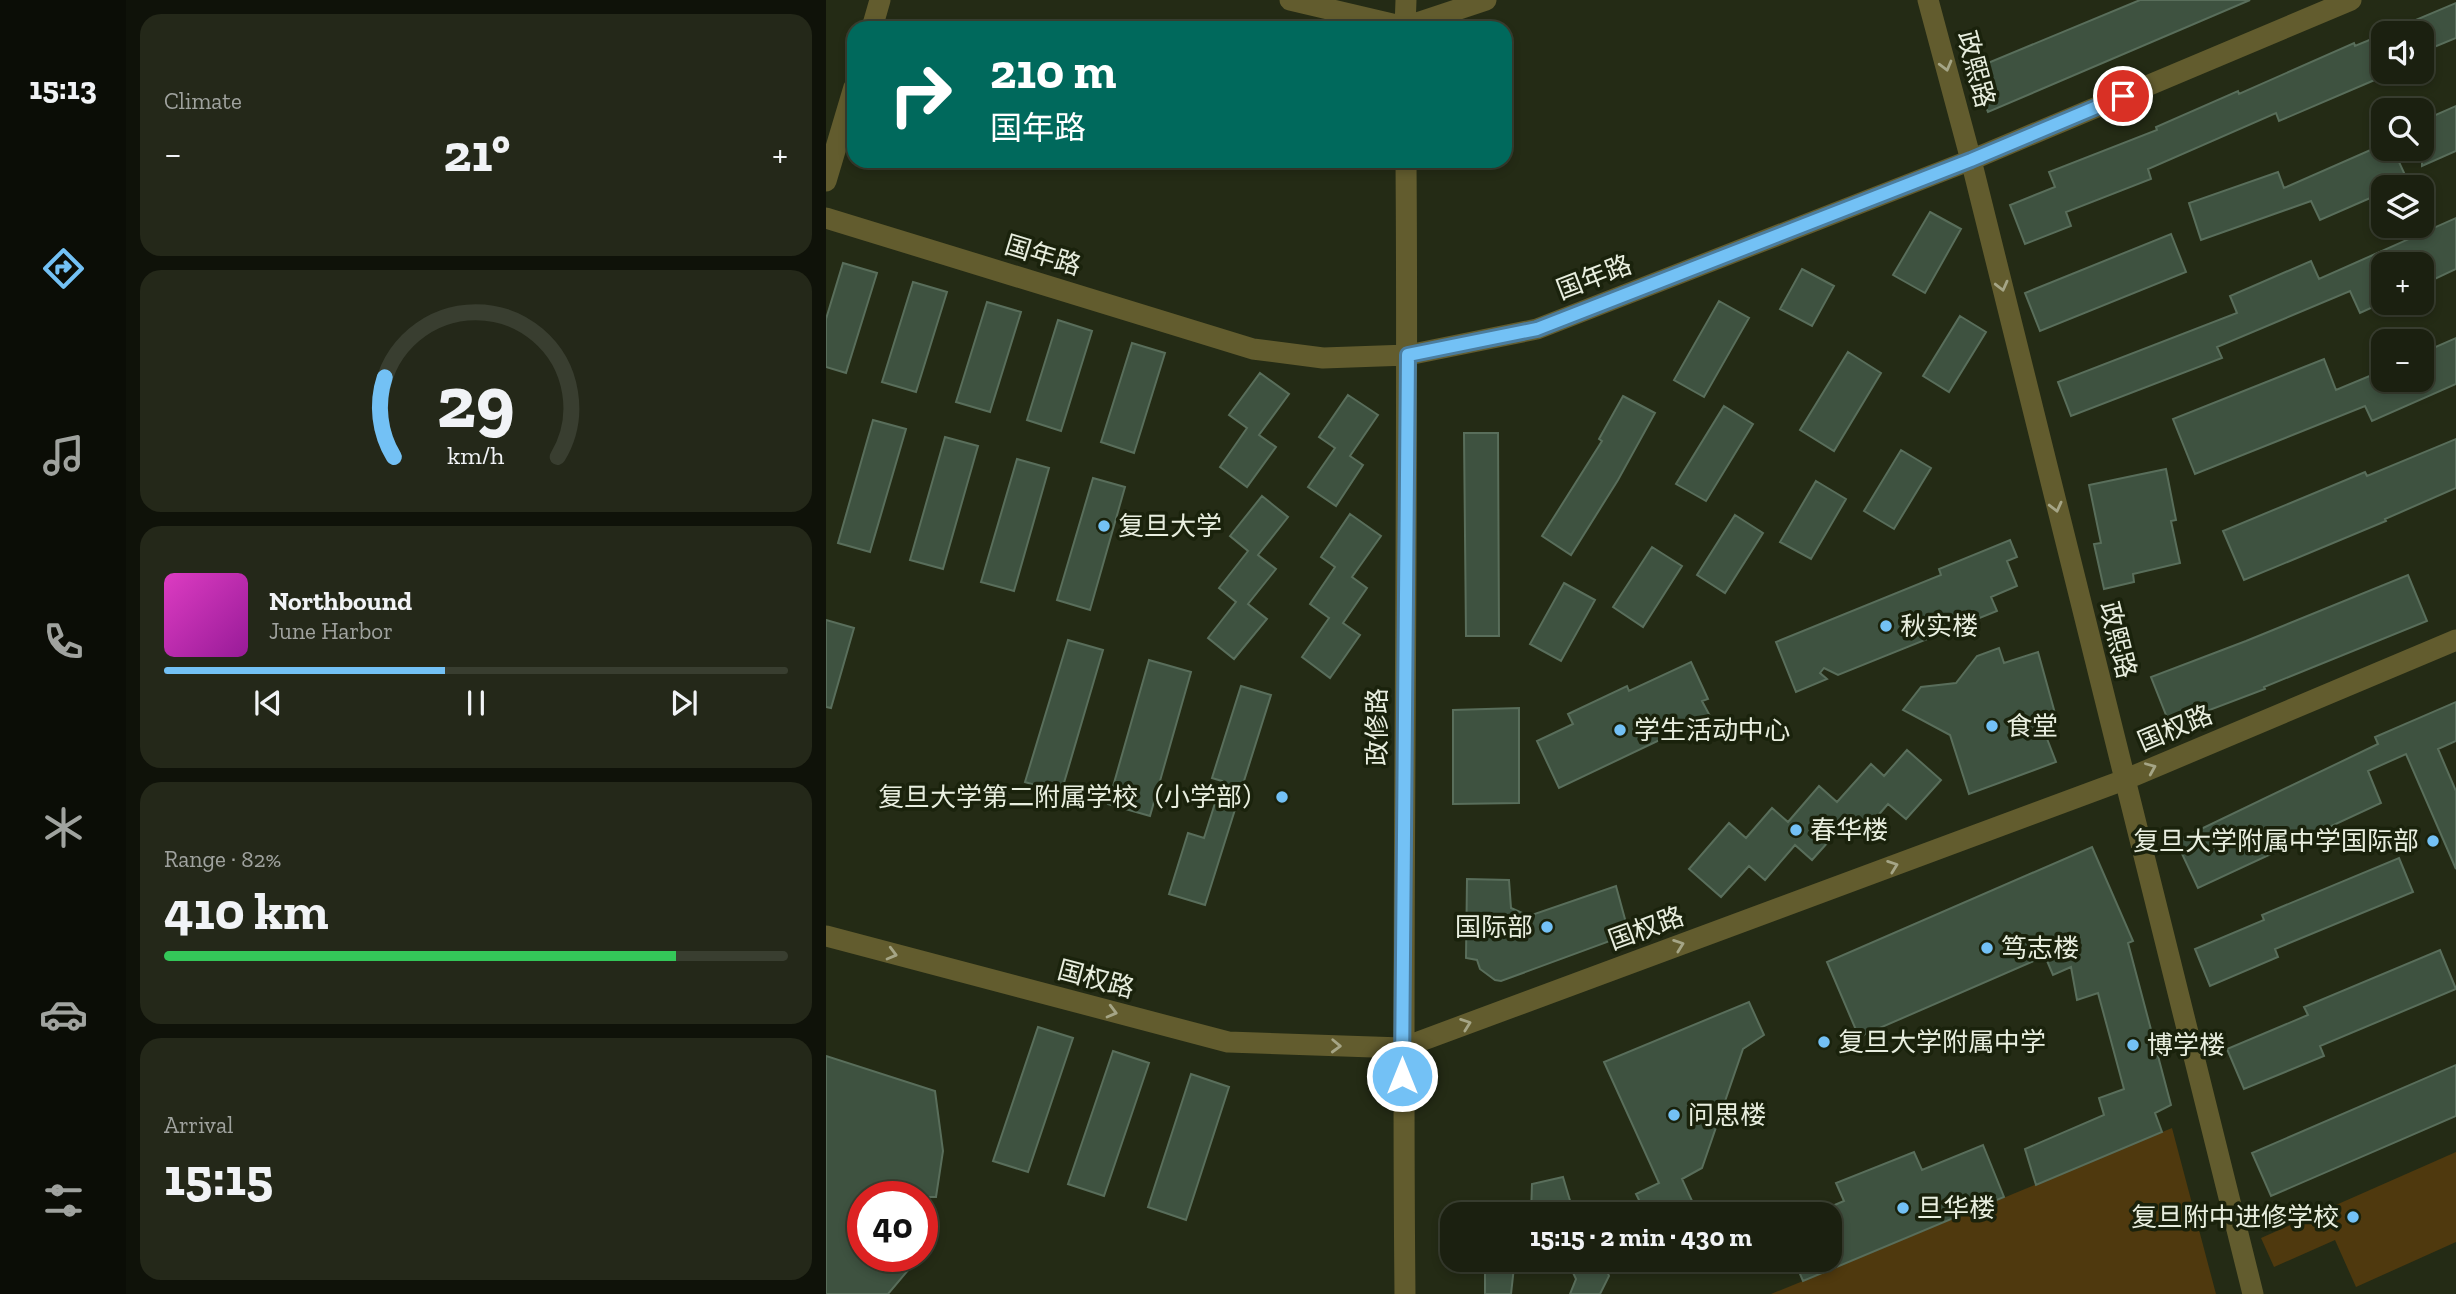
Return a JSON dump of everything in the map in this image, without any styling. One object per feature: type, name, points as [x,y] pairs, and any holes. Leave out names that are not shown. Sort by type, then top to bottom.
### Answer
[{"type":"street","points":[[874,21],[880,0]]},
{"type":"street","points":[[1290,0],[1376,21]]},
{"type":"street","points":[[1405,21],[1406,0]]},
{"type":"street","points":[[1425,21],[1486,0]]},
{"type":"street","name":"政熙路","points":[[1928,0],[1971,160],[2253,1294]]},
{"type":"street","name":"国年路","points":[[826,218],[1253,349],[1323,358],[1408,355],[1537,329],[1971,160],[2351,0]]},
{"type":"street","points":[[826,181],[847,110]]},
{"type":"street","name":"政修路","points":[[1405,1294],[1402,1048],[1408,355],[1406,168]]},
{"type":"street","name":"国权路","points":[[826,936],[1228,1042],[1402,1048],[2124,780],[2456,640]]},
{"type":"shaded area","points":[[2172,1128],[2216,1294],[1771,1294],[1825,1272],[1842,1272],[1842,1265]]},
{"type":"shaded area","points":[[2456,1152],[2456,1242],[2356,1287],[2335,1240],[2274,1267],[2261,1238]]},
{"type":"building","points":[[2140,0],[2250,0],[1988,112],[1971,70]]},
{"type":"building","points":[[2456,3],[2456,38],[2434,47],[2434,21],[2413,21]]},
{"type":"building","points":[[2371,39],[2371,82],[2279,121],[2276,113],[2148,169],[2151,179],[2066,212],[2071,226],[2025,244],[2010,205],[2055,187],[2049,172],[2157,130],[2156,127],[2354,43],[2355,46]]},
{"type":"building","points":[[2456,106],[2456,151],[2434,161],[2434,116]]},
{"type":"building","points":[[2371,150],[2371,161],[2399,161],[2405,175],[2371,175],[2371,198],[2320,220],[2311,201],[2201,240],[2189,203],[2278,172],[2284,188]]},
{"type":"building","points":[[1930,212],[1961,229],[1925,293],[1893,275]]},
{"type":"building","points":[[2456,218],[2456,269],[2434,279],[2434,252],[2380,252],[2411,238],[2434,238],[2434,228]]},
{"type":"building","points":[[2171,234],[2186,272],[2040,331],[2025,293]]},
{"type":"building","points":[[2371,256],[2371,308],[2360,313],[2350,291],[2217,347],[2222,358],[2071,416],[2058,382],[2237,313],[2230,296],[2311,261],[2319,279]]},
{"type":"building","points":[[843,263],[877,273],[846,373],[826,367],[826,319]]},
{"type":"building","points":[[1802,269],[1834,286],[1812,326],[1780,309]]},
{"type":"building","points":[[913,282],[947,292],[916,392],[882,382]]},
{"type":"building","points":[[1719,301],[1749,318],[1704,397],[1674,380]]},
{"type":"building","points":[[987,302],[1021,312],[990,412],[956,402]]},
{"type":"building","points":[[1960,316],[1986,332],[1949,392],[1923,376]]},
{"type":"building","points":[[1058,320],[1092,331],[1061,431],[1027,420]]},
{"type":"building","points":[[2456,338],[2456,384],[2372,421],[2365,406],[2195,474],[2173,419],[2324,359],[2336,390],[2371,375],[2371,392],[2434,392],[2434,348]]},
{"type":"building","points":[[1132,343],[1165,353],[1134,453],[1101,442]]},
{"type":"building","points":[[1848,352],[1881,373],[1834,451],[1800,430]]},
{"type":"building","points":[[1260,373],[1289,394],[1259,435],[1276,447],[1247,487],[1220,467],[1247,428],[1229,415]]},
{"type":"building","points":[[1348,395],[1378,415],[1350,456],[1363,465],[1336,506],[1308,487],[1335,448],[1319,437]]},
{"type":"building","points":[[1623,396],[1655,413],[1618,480],[1571,555],[1542,536],[1602,441],[1599,439]]},
{"type":"building","points":[[1724,406],[1753,424],[1706,501],[1676,484]]},
{"type":"building","points":[[873,420],[906,429],[870,552],[838,543]]},
{"type":"building","points":[[1464,433],[1498,433],[1499,636],[1466,636]]},
{"type":"building","points":[[945,437],[978,446],[943,569],[910,560]]},
{"type":"building","points":[[2456,439],[2456,488],[2385,519],[2386,521],[2244,580],[2223,531],[2365,472],[2367,476]]},
{"type":"building","points":[[1901,450],[1931,468],[1894,529],[1864,511]]},
{"type":"building","points":[[1017,459],[1049,468],[1014,591],[981,582]]},
{"type":"building","points":[[2166,469],[2176,520],[2171,521],[2180,563],[2133,574],[2134,582],[2104,589],[2094,544],[2101,543],[2089,485]]},
{"type":"building","points":[[1093,478],[1125,487],[1090,610],[1057,600]]},
{"type":"building","points":[[1816,481],[1846,499],[1811,559],[1780,542]]},
{"type":"building","points":[[1262,496],[1288,517],[1258,555],[1276,569],[1248,604],[1267,619],[1234,659],[1208,638],[1236,602],[1219,588],[1248,551],[1230,536]]},
{"type":"building","points":[[1350,514],[1381,536],[1352,577],[1367,588],[1343,623],[1360,635],[1330,678],[1302,657],[1329,618],[1310,604],[1335,567],[1321,557]]},
{"type":"building","points":[[1735,515],[1763,533],[1725,593],[1697,575]]},
{"type":"building","name":"秋实楼","points":[[2010,540],[2017,557],[2007,561],[2017,586],[1991,597],[1997,611],[1838,675],[1824,668],[1820,673],[1827,679],[1796,692],[1776,642],[1941,575],[1939,569]]},
{"type":"building","points":[[1652,547],[1682,566],[1643,627],[1613,607]]},
{"type":"building","points":[[2408,575],[2427,621],[2264,687],[2265,689],[2170,725],[2151,677]]},
{"type":"building","points":[[1564,583],[1595,600],[1561,661],[1530,644]]},
{"type":"building","points":[[826,620],[854,628],[831,708],[826,707]]},
{"type":"building","points":[[1068,640],[1103,650],[1061,793],[1025,782]]},
{"type":"building","name":"食堂","points":[[1999,648],[2004,663],[2038,652],[2056,717],[2046,736],[2056,762],[1969,794],[1950,735],[1903,710],[1921,687],[1956,683],[1977,656]]},
{"type":"building","points":[[1149,660],[1191,672],[1150,816],[1108,804]]},
{"type":"building","name":"学生活动中心","points":[[1691,662],[1708,699],[1702,701],[1710,716],[1559,788],[1537,741],[1573,724],[1568,714],[1627,686],[1629,691]]},
{"type":"building","points":[[1241,686],[1271,695],[1205,905],[1169,894],[1188,833],[1204,838],[1222,781],[1212,778]]},
{"type":"building","points":[[2456,702],[2456,741],[2438,749],[2456,791],[2456,869],[2406,754],[2368,771],[2381,803],[2198,888],[2176,841],[2378,744],[2375,737]]},
{"type":"building","points":[[1519,708],[1519,803],[1453,804],[1453,710]]},
{"type":"building","name":"春华楼","points":[[1907,750],[1941,780],[1906,819],[1888,804],[1860,836],[1845,823],[1812,860],[1795,845],[1765,880],[1749,866],[1721,897],[1689,869],[1729,823],[1746,838],[1772,808],[1788,822],[1819,786],[1837,802],[1871,764],[1884,776]]},
{"type":"building","name":"笃志楼","points":[[2092,847],[2133,941],[2128,943],[2171,1105],[2155,1113],[2162,1132],[2036,1185],[2025,1149],[2104,1115],[2099,1098],[2124,1089],[2098,993],[2077,1000],[2071,967],[2053,975],[2045,956],[1859,1037],[1827,962]]},
{"type":"building","points":[[2399,858],[2413,892],[2275,949],[2278,957],[2210,986],[2195,949],[2264,920],[2262,915]]},
{"type":"building","name":"国际部","points":[[1467,879],[1509,880],[1511,908],[1529,916],[1616,886],[1629,934],[1501,981],[1495,980],[1480,969],[1477,960],[1466,958]]},
{"type":"building","points":[[2440,950],[2456,989],[2320,1046],[2324,1056],[2244,1089],[2227,1049],[2308,1015],[2304,1007]]},
{"type":"building","name":"问思楼","points":[[1749,1002],[1764,1035],[1743,1049],[1702,1168],[1682,1179],[1693,1202],[1640,1202],[1636,1194],[1659,1183],[1604,1062]]},
{"type":"building","points":[[1038,1027],[1073,1038],[1028,1172],[993,1161]]},
{"type":"building","points":[[1113,1051],[1149,1063],[1104,1196],[1068,1184]]},
{"type":"building","points":[[826,1056],[935,1091],[943,1151],[938,1184],[938,1181],[847,1181],[847,1272],[907,1272],[888,1294],[826,1294]]},
{"type":"building","points":[[2456,1065],[2456,1116],[2271,1196],[2252,1153]]},
{"type":"building","points":[[1191,1074],[1229,1087],[1186,1220],[1148,1207]]},
{"type":"building","name":"旦华楼","points":[[1983,1145],[2004,1197],[1842,1265],[1842,1202],[1844,1201],[1836,1183],[1914,1152],[1922,1170]]},
{"type":"building","points":[[1563,1177],[1570,1202],[1531,1202],[1532,1184]]},
{"type":"building","points":[[1485,1272],[1513,1272],[1511,1294],[1485,1294]]},
{"type":"building","points":[[1573,1272],[1608,1272],[1609,1276],[1600,1294],[1570,1294],[1576,1279]]},
{"type":"building","name":"旦华楼","points":[[1799,1272],[1825,1272],[1803,1281]]},
{"type":"place","name":"复旦大学","points":[[1104,526]]},
{"type":"place","name":"秋实楼","points":[[1886,626]]},
{"type":"place","name":"食堂","points":[[1992,726]]},
{"type":"place","name":"学生活动中心","points":[[1620,730]]},
{"type":"place","name":"复旦大学第二附属学校（小学部）","points":[[1282,797]]},
{"type":"place","name":"春华楼","points":[[1796,830]]},
{"type":"place","name":"复旦大学附属中学国际部","points":[[2433,841]]},
{"type":"place","name":"国际部","points":[[1547,927]]},
{"type":"place","name":"笃志楼","points":[[1987,948]]},
{"type":"place","name":"复旦大学附属中学","points":[[1824,1042]]},
{"type":"place","name":"博学楼","points":[[2133,1045]]},
{"type":"place","name":"问思楼","points":[[1674,1115]]},
{"type":"place","name":"旦华楼","points":[[1903,1208]]},
{"type":"place","name":"复旦附中进修学校","points":[[2353,1217]]},
{"type":"route","points":[[1402,1076],[1408,355],[1537,329],[1971,160],[2123,96]]}]
